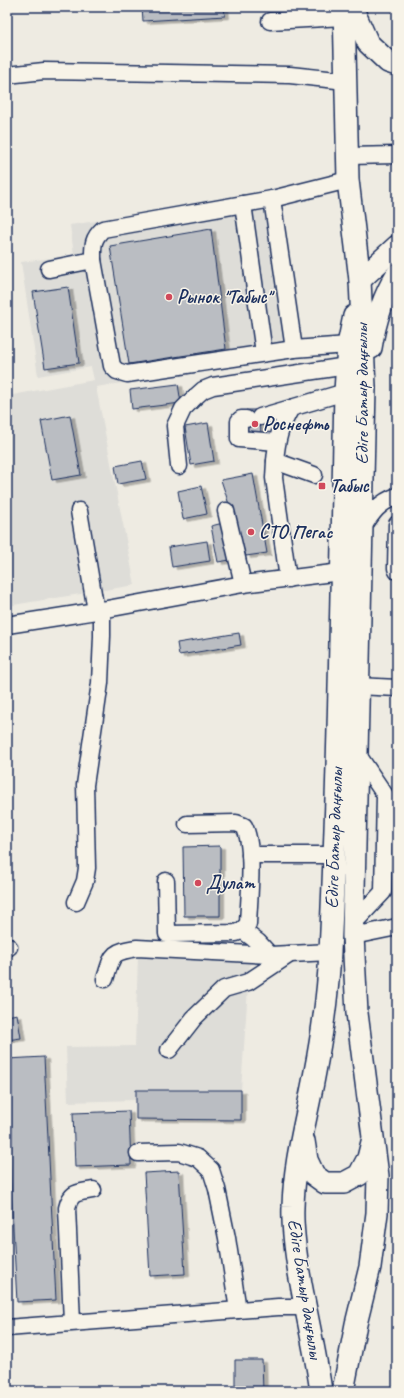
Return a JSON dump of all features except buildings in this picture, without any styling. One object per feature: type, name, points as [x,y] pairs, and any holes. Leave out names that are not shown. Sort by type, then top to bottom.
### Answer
[{"type":"main road","points":[[346,10],[368,43],[388,62],[397,65]]},
{"type":"main road","name":"Едіге Батыр даңғылы","points":[[343,1391],[356,1324],[370,1267],[377,1213],[378,1176],[357,1013],[353,930],[365,387],[360,280],[348,180],[346,10]]},
{"type":"main road","points":[[360,280],[397,246]]},
{"type":"main road","points":[[365,387],[372,338],[379,312],[397,274]]},
{"type":"main road","name":"Едіге Батыр даңғылы","points":[[321,1391],[318,1367],[305,1307],[296,1248],[293,1209],[295,1169],[314,1077],[327,996],[334,855],[345,392],[348,344],[360,280]]},
{"type":"main road","points":[[302,1131],[307,1160],[314,1175],[325,1183],[344,1184],[359,1175],[368,1158],[373,1136]]},
{"type":"street","points":[[270,21],[297,13],[346,10]]},
{"type":"street","points":[[7,75],[44,71],[282,75],[346,81]]},
{"type":"street","points":[[348,156],[397,155]]},
{"type":"street","points":[[348,180],[272,199],[103,230],[96,236],[93,246],[93,260],[112,366],[117,371],[127,374],[264,353],[348,344]]},
{"type":"street","points":[[272,199],[294,350]]},
{"type":"street","points":[[243,204],[264,353]]},
{"type":"street","points":[[49,268],[93,260]]},
{"type":"street","points":[[179,466],[174,426],[184,409],[203,390],[213,386],[347,366]]},
{"type":"street","points":[[277,442],[238,439],[239,421],[241,419],[253,418],[345,392]]},
{"type":"street","points":[[288,579],[274,478],[277,442],[281,427],[291,408]]},
{"type":"street","points":[[275,461],[314,475]]},
{"type":"street","points":[[362,530],[375,509],[387,500],[397,496]]},
{"type":"street","points":[[76,902],[85,881],[87,868],[85,785],[100,683],[102,636],[99,611],[80,511]]},
{"type":"street","points":[[226,511],[243,584]]},
{"type":"street","points":[[397,524],[397,571]]},
{"type":"street","points":[[7,625],[99,611],[243,584],[341,572]]},
{"type":"street","points":[[358,686],[397,688]]},
{"type":"street","points":[[353,930],[383,892],[385,795],[356,752]]},
{"type":"street","points":[[166,882],[167,934],[236,933],[248,924],[250,855],[248,834],[244,826],[236,823],[186,824]]},
{"type":"street","points":[[250,855],[334,855]]},
{"type":"street","points":[[353,930],[397,927]]},
{"type":"street","points":[[242,930],[258,942],[270,955]]},
{"type":"street","points":[[105,979],[111,959],[118,951],[137,948],[270,955],[330,952]]},
{"type":"street","points":[[169,1050],[194,1018],[224,989],[248,982],[290,953]]},
{"type":"street","points":[[138,1153],[179,1152],[198,1158],[210,1170],[217,1189],[227,1238],[238,1310]]},
{"type":"street","points":[[72,1322],[66,1208],[69,1199],[74,1194],[93,1190]]},
{"type":"street","points":[[7,1328],[278,1307],[305,1307]]},
{"type":"shaded area","points":[[279,193],[302,356],[96,387],[135,585],[7,606],[7,396],[94,380],[91,367],[38,376],[21,262],[74,255],[70,225]]},
{"type":"shaded area","points":[[138,956],[250,959],[241,1090],[241,1120],[136,1119],[136,1100],[68,1102],[66,1047],[135,1046]]},
{"type":"place","name":"Рынок \"Табыс\"","points":[[169,297]]},
{"type":"place","name":"Роснефть","points":[[255,424]]},
{"type":"place","name":"Табыс","points":[[322,486]]},
{"type":"place","name":"СТО Пегас","points":[[251,532]]},
{"type":"place","name":"Дулат","points":[[198,883]]}]
